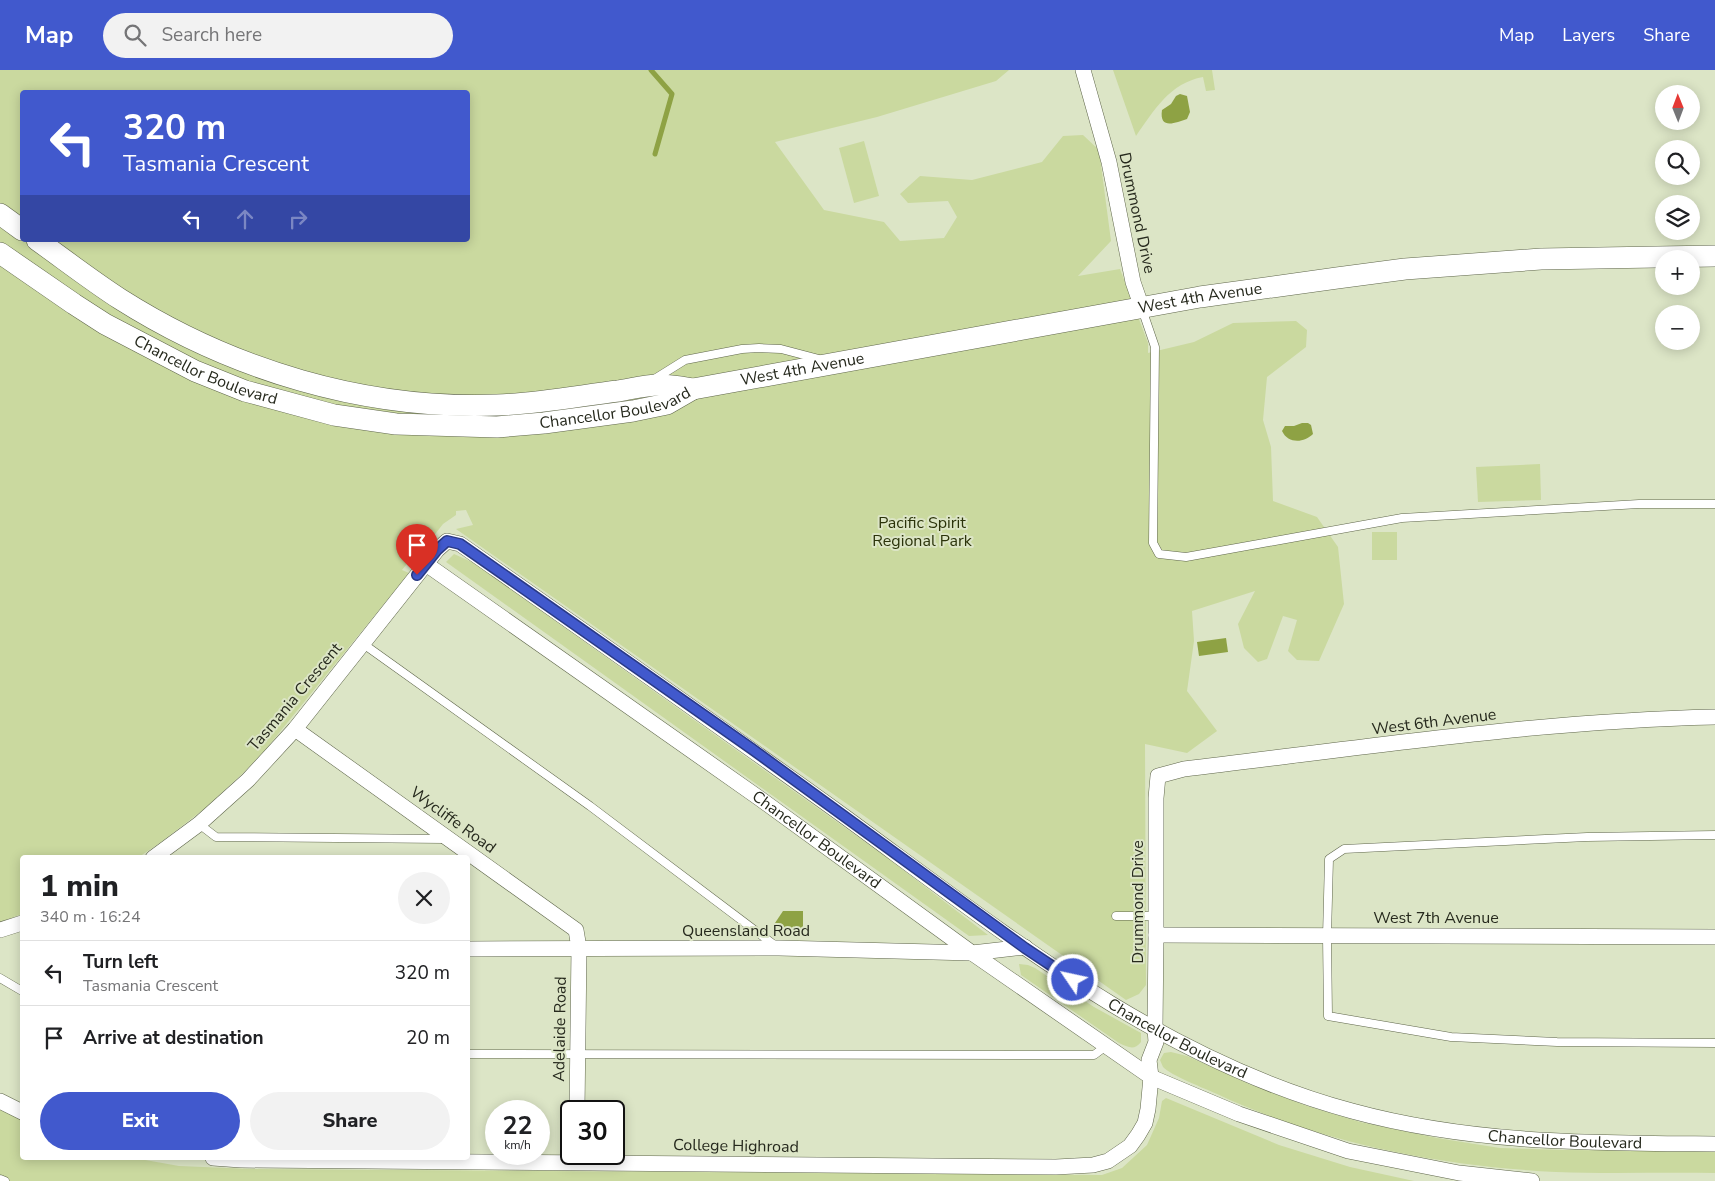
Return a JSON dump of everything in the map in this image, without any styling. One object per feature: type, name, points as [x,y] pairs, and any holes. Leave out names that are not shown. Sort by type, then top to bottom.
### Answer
[{"type":"main road","points":[[0,214],[20,229]]},
{"type":"main road","name":"Chancellor Boulevard","points":[[40,242],[104,289],[174,330],[213,349],[262,369],[320,386],[384,398],[473,406],[498,406],[537,402],[658,385],[693,389]]},
{"type":"main road","name":"Chancellor Boulevard","points":[[0,253],[106,324],[195,371],[245,391],[334,415],[396,424],[497,427],[596,416],[667,404],[693,389]]},
{"type":"main road","name":"West 4th Avenue","points":[[693,389],[1253,289],[1406,269],[1541,259],[1715,256]]},
{"type":"street","name":"Drummond Drive","points":[[1083,70],[1109,162],[1134,282],[1142,308]]},
{"type":"street","name":"Tasmania Crescent","points":[[157,855],[199,824],[248,780],[295,729],[437,550],[447,541]]},
{"type":"street","name":"Chancellor Boulevard","points":[[447,541],[460,544],[695,709],[1025,948],[1088,990],[1182,1044],[1238,1072],[1352,1112],[1406,1124],[1469,1134],[1519,1140],[1576,1143],[1715,1144]]},
{"type":"street","name":"Chancellor Boulevard","points":[[426,564],[759,798],[972,953],[1151,1077],[1239,1114],[1348,1151],[1459,1173],[1532,1181]]},
{"type":"street","name":"West 6th Avenue","points":[[1158,776],[1184,769],[1439,738],[1612,722],[1715,717]]},
{"type":"street","name":"Wycliffe Road","points":[[295,729],[576,930],[579,948]]},
{"type":"street","name":"Drummond Drive","points":[[1155,1029],[1156,798],[1158,776]]},
{"type":"street","points":[[0,930],[20,924]]},
{"type":"street","name":"West 7th Avenue","points":[[1156,935],[1715,937]]},
{"type":"street","name":"Queensland Road","points":[[470,948],[779,948],[972,953],[1025,948]]},
{"type":"street","name":"Adelaide Road","points":[[577,1100],[579,948]]},
{"type":"street","name":"College Highroad","points":[[625,1159],[1036,1166],[1093,1165],[1108,1161],[1130,1146],[1144,1123],[1151,1077],[1149,1060],[1156,1042],[1155,1029]]},
{"type":"street","points":[[0,1101],[20,1111]]},
{"type":"street","name":"College Highroad","points":[[470,1159],[560,1158]]},
{"type":"lane","name":"Drummond Drive","points":[[1142,308],[1155,347],[1153,543],[1159,554],[1186,557],[1402,518],[1639,504],[1715,504]]},
{"type":"lane","points":[[644,387],[685,360],[742,349],[781,349],[835,363]]},
{"type":"lane","points":[[362,643],[590,806],[779,948]]},
{"type":"lane","points":[[199,824],[216,837],[450,839]]},
{"type":"lane","points":[[1715,835],[1587,837],[1344,849],[1329,859],[1327,936],[1328,1016],[1451,1037],[1556,1042],[1715,1043]]},
{"type":"lane","points":[[1116,916],[1156,916]]},
{"type":"lane","points":[[0,978],[20,990]]},
{"type":"lane","points":[[470,1054],[1094,1055],[1106,1046]]},
{"type":"lane","points":[[0,1179],[5,1181]]},
{"type":"green space","name":"Pacific Spirit Regional Park","points":[[0,70],[1009,70],[996,81],[877,117],[775,142],[824,210],[884,222],[900,241],[944,238],[957,217],[948,201],[908,203],[900,194],[920,176],[972,180],[1042,162],[1063,136],[1083,135],[1099,150],[1111,241],[1078,276],[1120,269],[1148,343],[1148,353],[1194,342],[1233,323],[1296,321],[1307,330],[1306,347],[1267,377],[1263,420],[1271,447],[1273,501],[1317,517],[1338,547],[1344,604],[1319,661],[1297,660],[1288,651],[1297,620],[1283,616],[1267,659],[1258,662],[1244,648],[1238,624],[1255,591],[1192,611],[1194,641],[1187,691],[1217,731],[1187,753],[1145,744],[1146,985],[1139,994],[1126,1000],[456,529],[473,525],[466,510],[456,511],[456,515],[443,524],[418,556],[414,555],[402,570],[409,573],[266,749],[204,809],[142,855],[20,855],[20,915],[0,922]]},
{"type":"green space","points":[[1113,70],[1212,70],[1215,90],[1206,91],[1203,77],[1181,85],[1156,107],[1136,136]]},
{"type":"green space","points":[[864,141],[879,196],[854,203],[839,148]]},
{"type":"green space","points":[[1540,464],[1541,500],[1478,502],[1476,467]]},
{"type":"green space","points":[[1372,532],[1397,532],[1397,560],[1372,560]]},
{"type":"green space","points":[[454,554],[474,563],[889,859],[988,935],[969,936],[446,562]]},
{"type":"green space","points":[[1019,964],[1035,968],[1094,1007],[1141,1033],[1141,1042],[1136,1047],[1128,1047],[1119,1043],[1021,975]]},
{"type":"green space","points":[[1171,1052],[1187,1056],[1249,1084],[1307,1106],[1360,1122],[1437,1138],[1500,1148],[1715,1151],[1715,1173],[1576,1173],[1512,1169],[1425,1158],[1382,1149],[1298,1126],[1188,1082],[1163,1067],[1160,1060],[1164,1053]]},
{"type":"green space","points":[[1166,1098],[1279,1145],[1350,1167],[1414,1181],[0,1181],[0,1109],[20,1119],[20,1160],[145,1160],[179,1166],[251,1169],[1102,1175],[1122,1168],[1147,1145],[1159,1118],[1162,1101]]},
{"type":"shaded area","points":[[1180,94],[1187,96],[1190,112],[1187,119],[1169,124],[1165,123],[1162,110]]},
{"type":"shaded area","points":[[1302,423],[1311,425],[1313,434],[1305,439],[1292,440],[1282,431],[1285,426],[1294,426]]},
{"type":"shaded area","points":[[1226,638],[1228,652],[1199,656],[1197,642]]},
{"type":"shaded area","points":[[783,911],[803,911],[803,929],[774,930],[773,926]]},
{"type":"waterway","points":[[651,70],[672,94],[655,154]]},
{"type":"route","points":[[417,575],[437,550],[447,541],[460,544],[752,749],[1025,948],[1073,980]]}]
